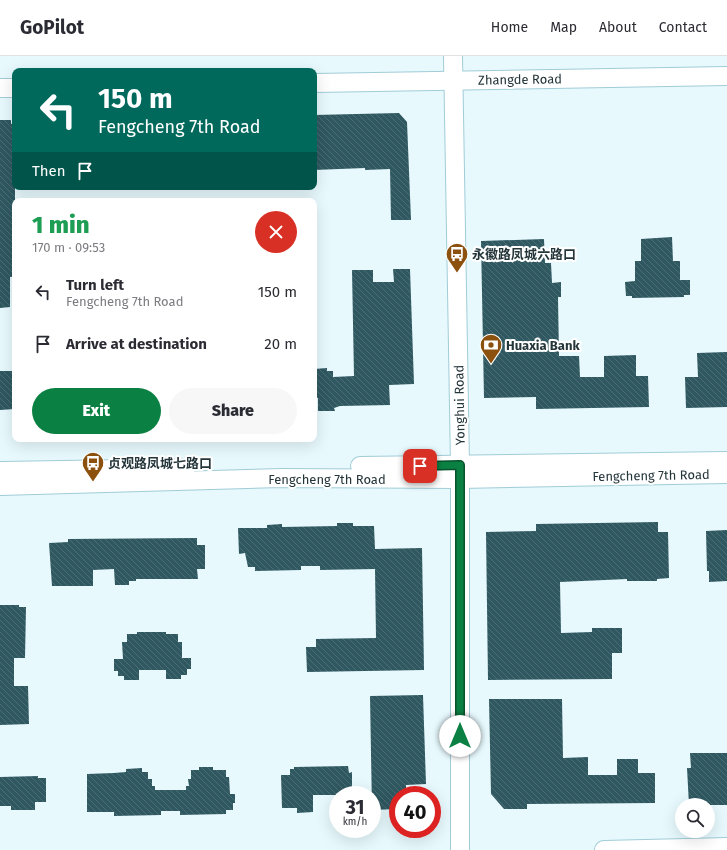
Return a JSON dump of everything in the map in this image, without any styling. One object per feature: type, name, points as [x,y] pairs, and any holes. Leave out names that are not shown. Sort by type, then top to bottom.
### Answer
[{"type":"street","name":"Yonghui Road","points":[[453,56],[460,472],[460,850]]},
{"type":"street","name":"Zhangde Road","points":[[317,83],[727,76]]},
{"type":"street","points":[[0,88],[12,88]]},
{"type":"street","name":"Fengcheng 7th Road","points":[[0,486],[460,472],[727,461]]},
{"type":"street","name":"Fengcheng 7th Road","points":[[0,471],[727,474]]},
{"type":"street","points":[[604,850],[727,847]]},
{"type":"building","points":[[399,113],[407,122],[411,220],[391,220],[390,169],[365,170],[365,168],[317,170],[317,115]]},
{"type":"building","points":[[0,120],[11,120],[12,190],[15,190],[15,198],[12,198],[12,277],[10,277],[10,307],[0,308]]},
{"type":"building","points":[[672,237],[673,261],[680,261],[680,280],[690,280],[690,295],[684,295],[684,297],[632,298],[632,296],[626,296],[625,282],[635,281],[635,261],[641,261],[641,239]]},
{"type":"building","points":[[544,239],[545,263],[551,263],[552,283],[561,282],[561,297],[558,297],[559,356],[579,356],[580,377],[604,377],[604,356],[636,355],[636,376],[648,376],[649,407],[536,409],[536,397],[484,398],[481,241]]},
{"type":"building","points":[[393,269],[410,269],[414,384],[389,385],[390,405],[340,406],[334,408],[335,411],[318,411],[317,369],[327,368],[327,371],[333,371],[333,377],[354,376],[352,270],[373,270],[373,282],[394,282]]},
{"type":"building","points":[[727,352],[727,407],[686,408],[685,377],[698,377],[697,353]]},
{"type":"building","points":[[0,371],[12,371],[12,409],[0,410]]},
{"type":"building","points":[[658,522],[658,532],[668,532],[669,578],[657,579],[657,581],[627,581],[627,579],[560,582],[561,633],[592,632],[592,628],[622,628],[622,653],[612,653],[612,679],[488,680],[486,532],[536,531],[536,524]]},
{"type":"building","points":[[337,523],[353,523],[353,526],[374,526],[375,549],[422,548],[424,670],[307,672],[306,647],[316,647],[316,639],[376,638],[375,569],[320,570],[320,566],[301,566],[301,570],[255,571],[255,567],[248,567],[245,553],[239,554],[238,528],[267,528],[267,525],[282,524],[282,527],[337,526]]},
{"type":"building","points":[[727,530],[727,581],[709,582],[709,571],[707,571],[706,531]]},
{"type":"building","points":[[197,538],[197,545],[205,545],[205,569],[197,569],[198,579],[136,579],[136,581],[129,581],[129,585],[115,585],[114,569],[93,570],[93,586],[52,586],[49,543],[68,542],[68,539]]},
{"type":"building","points":[[0,605],[19,605],[19,607],[26,607],[25,658],[14,658],[14,686],[28,686],[29,724],[0,725]]},
{"type":"building","points":[[137,632],[166,632],[166,634],[178,634],[178,642],[182,642],[182,658],[191,658],[191,669],[187,669],[187,675],[181,675],[181,679],[166,679],[166,670],[139,670],[139,680],[124,680],[124,676],[118,676],[118,671],[114,671],[114,659],[123,659],[122,642],[127,642],[127,634],[137,634]]},
{"type":"building","points":[[423,695],[426,784],[389,786],[389,809],[381,810],[381,786],[372,786],[370,696]]},
{"type":"building","points":[[489,699],[562,699],[563,758],[588,757],[588,775],[617,775],[617,759],[638,759],[638,773],[655,773],[655,803],[527,804],[527,809],[504,809],[491,794]]},
{"type":"building","points":[[690,753],[727,753],[727,805],[715,805],[715,798],[689,798],[687,768],[691,768]]},
{"type":"building","points":[[348,766],[349,773],[352,772],[352,786],[329,786],[329,795],[313,795],[313,812],[297,813],[297,808],[282,808],[281,775],[290,775],[290,769],[294,769],[294,767]]},
{"type":"building","points":[[199,767],[213,767],[213,770],[226,770],[226,777],[229,777],[230,794],[235,794],[233,810],[226,810],[226,814],[180,815],[180,811],[161,811],[161,815],[114,816],[114,812],[87,812],[87,774],[126,772],[126,769],[142,768],[142,772],[148,772],[148,779],[152,779],[152,786],[155,786],[155,790],[186,790],[186,786],[189,786],[188,779],[191,779],[191,770],[199,770]]},
{"type":"building","points":[[38,776],[38,778],[46,778],[46,802],[35,802],[35,810],[11,810],[11,806],[0,806],[0,777]]},
{"type":"place","name":"永徽路凤城六路口","points":[[457,274]]},
{"type":"place","name":"Huaxia Bank","points":[[491,364]]},
{"type":"place","name":"贞观路凤城七路口","points":[[93,482]]},
{"type":"route","points":[[420,466],[460,465],[460,736]]}]
